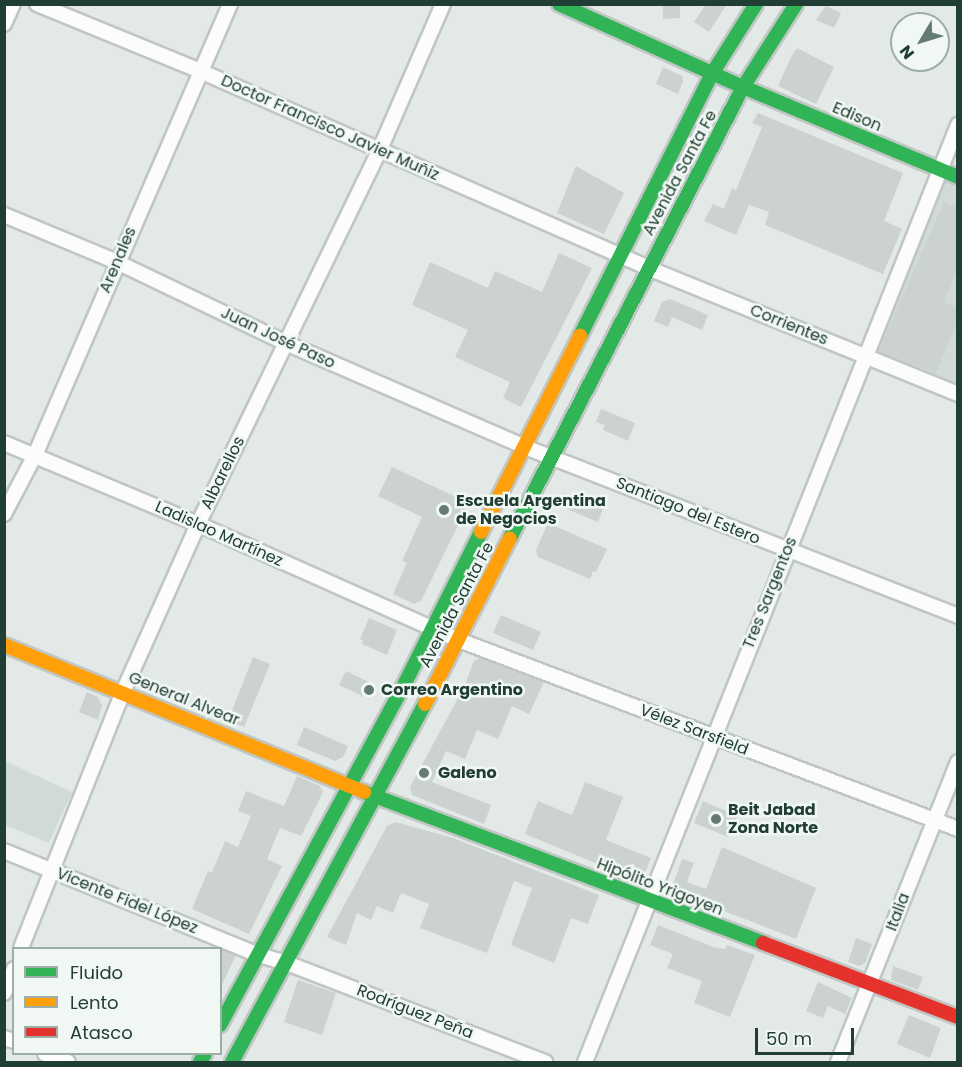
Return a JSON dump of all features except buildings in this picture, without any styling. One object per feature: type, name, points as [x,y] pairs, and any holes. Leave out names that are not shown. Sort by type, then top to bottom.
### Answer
[{"type":"main road","name":"Edison","points":[[559,4],[743,87],[957,177]]},
{"type":"main road","name":"Avenida Santa Fe","points":[[222,1020],[350,785],[525,447],[713,72],[756,4]]},
{"type":"main road","name":"Avenida Santa Fe","points":[[232,1062],[284,962],[377,797],[456,639],[553,458],[648,268],[743,87],[796,4]]},
{"type":"main road","name":"General Alvear","points":[[4,645],[350,785]]},
{"type":"main road","name":"Hipólito Yrigoyen","points":[[350,785],[648,901],[957,1017]]},
{"type":"street","points":[[4,24],[13,4]]},
{"type":"street","name":"Doctor Francisco Javier Muñiz","points":[[37,4],[200,71],[621,256]]},
{"type":"street","name":"Arenales","points":[[4,514],[35,456],[230,4]]},
{"type":"street","name":"Albarellos","points":[[21,947],[50,869],[123,692],[198,524],[380,149],[443,4]]},
{"type":"street","name":"Tres Sargentos","points":[[585,1062],[712,737],[957,125]]},
{"type":"street","name":"Juan José Paso","points":[[4,215],[117,262],[286,343],[553,458]]},
{"type":"street","name":"Corrientes","points":[[621,256],[957,394]]},
{"type":"street","name":"Ladislao Martínez","points":[[4,443],[198,524],[431,628]]},
{"type":"street","name":"Santiago del Estero","points":[[553,458],[957,616]]},
{"type":"street","name":"Vélez Sarsfield","points":[[431,628],[957,829]]},
{"type":"street","name":"Italia","points":[[838,1062],[871,984],[957,762]]},
{"type":"street","name":"Vicente Fidel López","points":[[4,850],[259,955],[284,962]]},
{"type":"street","name":"Rodríguez Peña","points":[[284,962],[545,1062]]},
{"type":"street","points":[[4,993],[12,974]]},
{"type":"street","points":[[50,1055],[68,1062]]},
{"type":"shaded area","points":[[940,169],[957,176],[957,394],[866,357]]},
{"type":"shaded area","points":[[5,761],[72,792],[49,843],[5,825]]},
{"type":"traffic: fast","points":[[559,4],[743,87],[958,177]]},
{"type":"traffic: fast","points":[[580,336],[713,72],[756,4]]},
{"type":"traffic: fast","points":[[510,538],[743,87],[796,4]]},
{"type":"traffic: fast","points":[[222,1021],[402,689],[481,532]]},
{"type":"traffic: fast","points":[[232,1062],[425,704]]},
{"type":"traffic: fast","points":[[364,792],[763,943]]},
{"type":"traffic: fast","points":[[200,1062],[204,1055]]},
{"type":"traffic: slow","points":[[481,532],[580,336]]},
{"type":"traffic: slow","points":[[425,704],[510,538]]},
{"type":"traffic: slow","points":[[4,645],[364,792]]},
{"type":"traffic: jam","points":[[763,943],[958,1017]]},
{"type":"place","name":"Escuela Argentina de Negocios","points":[[444,510]]},
{"type":"place","name":"Correo Argentino","points":[[369,690]]},
{"type":"place","name":"Galeno","points":[[424,773]]},
{"type":"place","name":"Beit Jabad Zona Norte","points":[[716,819]]}]
